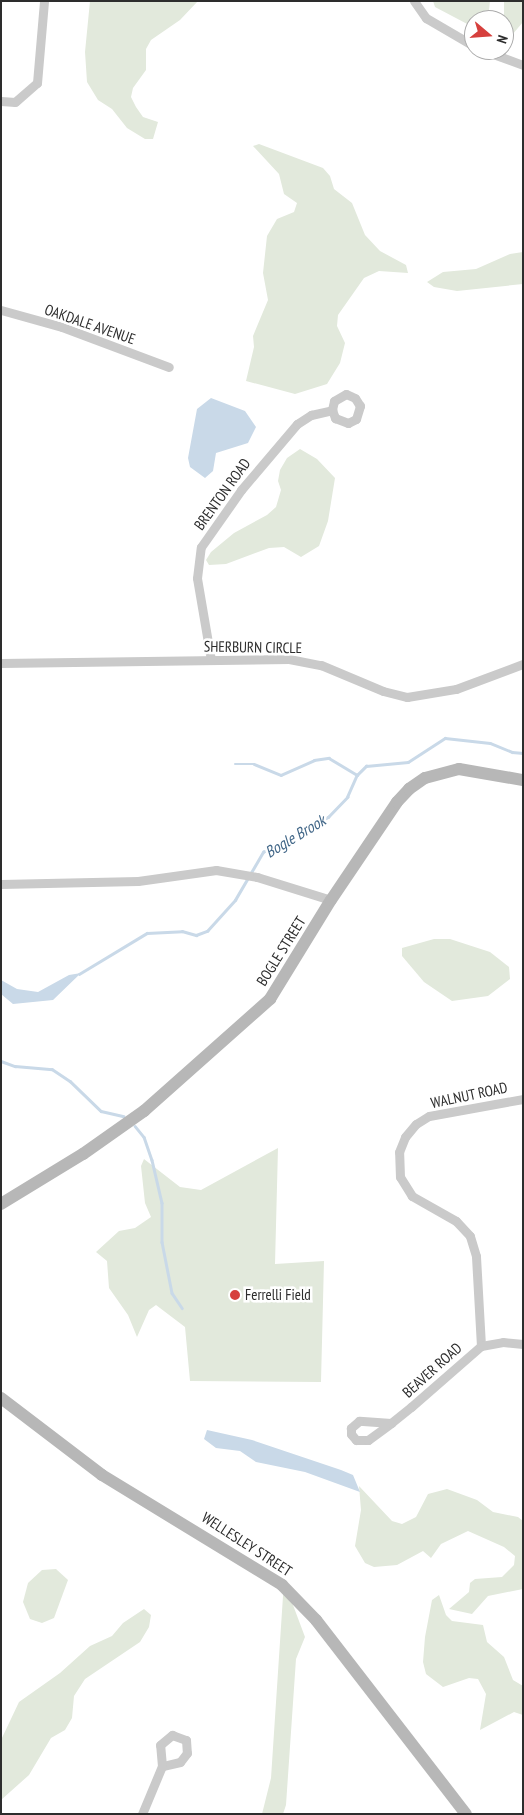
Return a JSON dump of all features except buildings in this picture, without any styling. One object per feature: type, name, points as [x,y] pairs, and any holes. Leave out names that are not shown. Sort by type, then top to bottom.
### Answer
[{"type":"street","points":[[1,101],[15,102],[37,83],[44,1]]},
{"type":"street","points":[[414,1],[426,18],[464,40]]},
{"type":"street","points":[[509,60],[523,65]]},
{"type":"street","name":"OAKDALE AVENUE","points":[[1,310],[62,327],[169,367]]},
{"type":"street","name":"BRENTON ROAD","points":[[211,660],[197,578],[201,547],[283,437],[311,415],[332,410]]},
{"type":"street","name":"SHERBURN CIRCLE","points":[[1,663],[211,660],[304,661],[383,691],[407,696],[456,689],[523,664]]},
{"type":"street","name":"BOGLE STREET","points":[[1,1204],[83,1154],[144,1111],[254,1014],[281,985],[331,900],[397,802],[425,778],[459,769],[523,780]]},
{"type":"street","points":[[1,884],[138,881],[205,870],[239,873],[257,877],[331,900]]},
{"type":"street","name":"WALNUT ROAD","points":[[480,1346],[476,1256],[470,1236],[456,1221],[412,1196],[400,1177],[399,1152],[405,1137],[416,1124],[430,1116],[523,1099]]},
{"type":"street","name":"BEAVER ROAD","points":[[391,1423],[480,1346],[503,1342],[523,1344]]},
{"type":"street","name":"WELLESLEY STREET","points":[[1,1398],[102,1475],[282,1585],[316,1620],[466,1814]]},
{"type":"street","points":[[142,1814],[162,1766]]},
{"type":"shaded area","points":[[90,1],[198,1],[180,20],[151,40],[146,49],[146,70],[133,88],[131,97],[143,117],[158,122],[153,139],[145,139],[127,128],[112,109],[98,100],[87,82],[85,52]]},
{"type":"shaded area","points":[[433,1],[490,1],[489,10],[464,10],[464,22],[435,7]]},
{"type":"shaded area","points":[[504,1],[523,1],[523,22],[514,33],[514,10],[504,10]]},
{"type":"shaded area","points":[[259,144],[323,168],[330,176],[334,189],[352,203],[365,235],[380,251],[406,265],[408,273],[379,271],[364,278],[338,315],[337,326],[345,343],[340,363],[327,384],[295,394],[246,381],[254,347],[253,336],[268,300],[263,273],[267,236],[277,219],[294,212],[297,203],[284,194],[279,174],[253,146]]},
{"type":"shaded area","points":[[523,252],[523,284],[457,291],[434,287],[427,282],[443,272],[476,269],[510,254]]},
{"type":"shaded area","points":[[300,449],[317,459],[335,478],[328,521],[319,546],[301,557],[284,547],[269,548],[226,564],[209,565],[206,560],[211,552],[234,533],[267,515],[276,507],[281,490],[278,481],[280,470],[287,458]]},
{"type":"shaded area","points":[[434,939],[450,939],[490,952],[509,967],[510,979],[488,996],[452,1001],[424,982],[402,956],[402,948]]},
{"type":"shaded area","name":"Ferrelli Field","points":[[278,1148],[275,1264],[324,1261],[321,1382],[190,1381],[185,1327],[156,1305],[149,1310],[137,1337],[128,1315],[109,1288],[107,1261],[96,1252],[119,1231],[135,1228],[151,1217],[145,1203],[141,1166],[144,1159],[180,1187],[201,1190]]},
{"type":"shaded area","points":[[359,1486],[392,1521],[402,1524],[416,1517],[428,1494],[447,1489],[477,1500],[493,1512],[518,1517],[523,1521],[523,1589],[488,1596],[472,1614],[449,1609],[469,1592],[470,1583],[475,1579],[502,1577],[514,1565],[515,1556],[504,1547],[468,1531],[441,1544],[431,1558],[423,1551],[397,1565],[374,1567],[365,1563],[355,1546],[361,1510]]},
{"type":"shaded area","points":[[56,1569],[68,1580],[54,1618],[42,1623],[30,1619],[23,1602],[28,1583],[42,1570]]},
{"type":"shaded area","points":[[284,1581],[305,1637],[296,1659],[286,1805],[283,1814],[262,1814],[271,1778]]},
{"type":"shaded area","points":[[439,1595],[446,1615],[452,1621],[483,1625],[487,1642],[504,1657],[513,1680],[523,1686],[523,1715],[514,1712],[480,1730],[486,1694],[478,1679],[469,1678],[443,1687],[426,1674],[423,1662],[425,1637],[432,1600]]},
{"type":"shaded area","points":[[144,1609],[151,1615],[149,1627],[140,1642],[85,1679],[74,1696],[72,1718],[65,1730],[51,1738],[29,1775],[1,1800],[1,1740],[19,1702],[60,1673],[90,1646],[112,1636],[123,1623]]},
{"type":"water","points":[[211,398],[245,411],[256,427],[248,443],[216,453],[213,471],[205,478],[190,467],[188,458],[197,409]]},
{"type":"water","points":[[81,973],[53,1000],[13,1004],[1,994],[1,980],[17,989],[38,992],[69,975]]},
{"type":"water","points":[[207,1430],[252,1440],[341,1470],[353,1475],[360,1492],[305,1472],[256,1462],[240,1451],[216,1448],[204,1439]]},
{"type":"waterway","name":"Bogle Brook","points":[[79,974],[147,933],[182,931],[196,935],[207,931],[235,900],[263,852],[328,817],[347,797],[357,775],[366,766],[408,762],[445,738],[490,743],[512,752],[523,753]]},
{"type":"waterway","points":[[235,764],[254,764],[281,775],[314,760],[329,758],[357,775]]},
{"type":"waterway","points":[[1,1061],[15,1066],[52,1069],[70,1081],[101,1111],[123,1116]]},
{"type":"waterway","points":[[135,1126],[144,1137],[152,1160],[162,1203],[162,1242],[172,1293],[182,1308]]},
{"type":"place","name":"Ferrelli Field","points":[[235,1295]]}]
